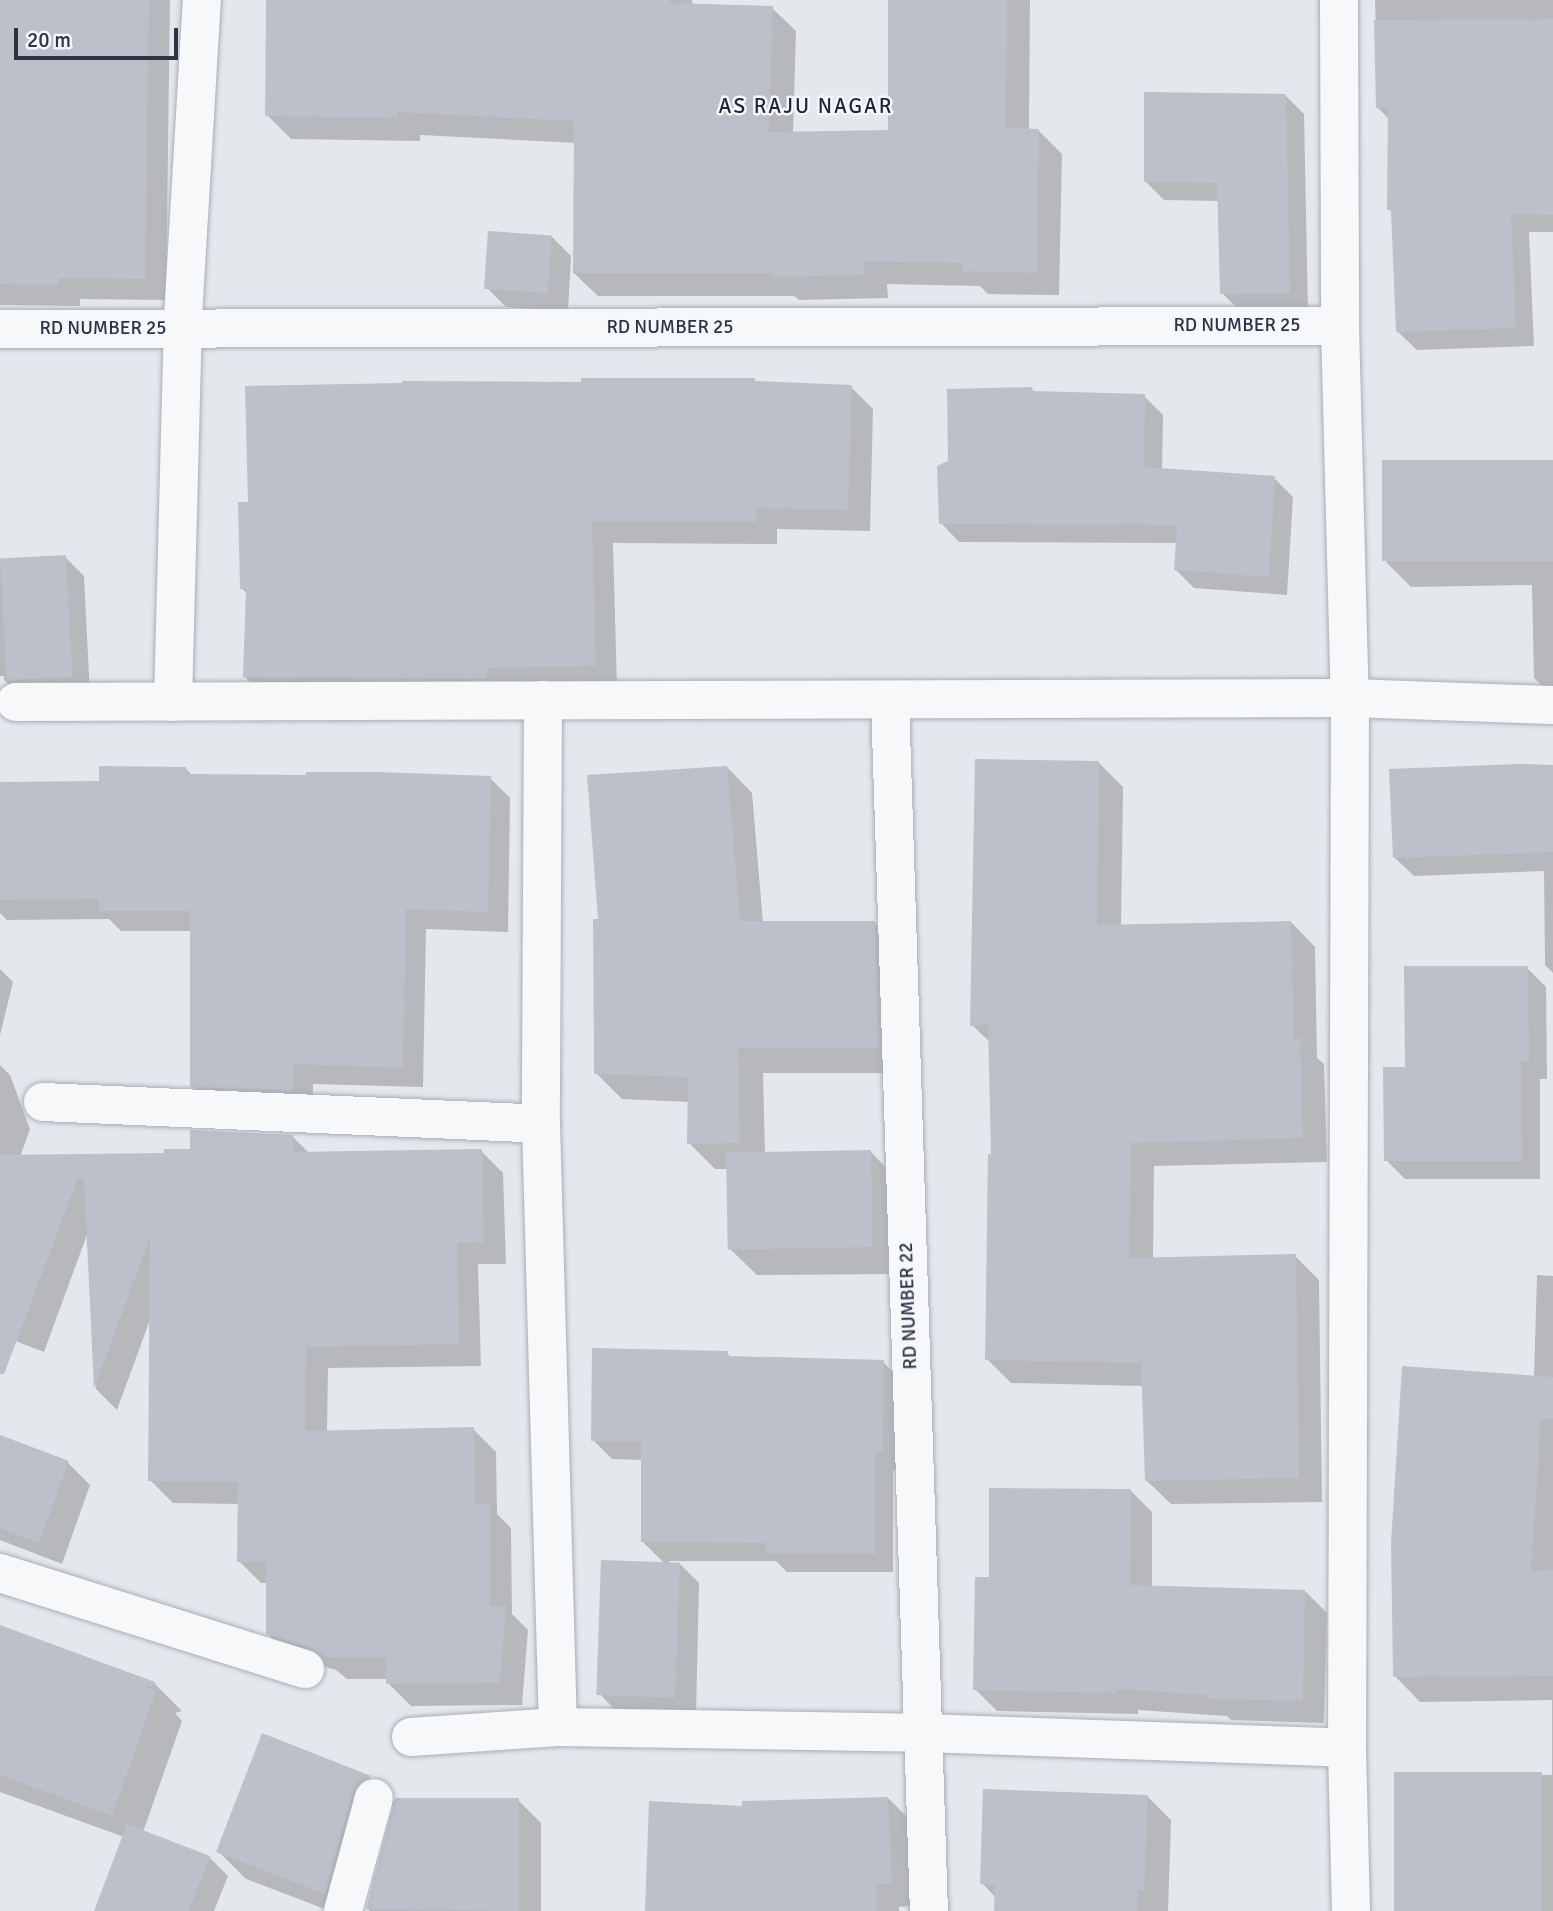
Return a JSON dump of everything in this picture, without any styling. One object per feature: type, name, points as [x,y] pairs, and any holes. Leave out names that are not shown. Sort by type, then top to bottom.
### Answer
[{"type":"street","points":[[173,702],[182,329],[202,0]]},
{"type":"street","points":[[1339,0],[1340,326],[1350,698],[1347,1748],[1351,1911]]},
{"type":"street","name":"RD NUMBER 25","points":[[0,329],[1340,326]]},
{"type":"street","points":[[16,702],[1350,698],[1553,705]]},
{"type":"street","points":[[543,700],[541,1124],[558,1727]]},
{"type":"street","name":"RD NUMBER 22","points":[[890,700],[929,1911]]},
{"type":"street","points":[[43,1102],[541,1124]]},
{"type":"street","points":[[0,1573],[305,1668]]},
{"type":"street","points":[[411,1737],[558,1727],[923,1733],[1347,1748]]},
{"type":"street","points":[[343,1911],[374,1798]]},
{"type":"building","points":[[0,0],[149,0],[145,279],[59,278],[59,285],[0,284]]},
{"type":"building","points":[[266,0],[670,0],[670,3],[773,6],[769,132],[888,130],[888,0],[1007,0],[1006,128],[1039,129],[1037,273],[962,271],[963,263],[864,261],[865,275],[773,277],[773,273],[573,273],[574,121],[397,112],[397,118],[265,116]]},
{"type":"building","points":[[1553,19],[1553,215],[1511,214],[1516,328],[1396,332],[1391,210],[1387,210],[1388,108],[1376,108],[1374,20]]},
{"type":"building","points":[[1144,92],[1286,94],[1290,293],[1220,294],[1217,183],[1144,182]]},
{"type":"building","points":[[488,231],[552,235],[548,293],[484,289]]},
{"type":"building","points":[[581,378],[755,378],[755,381],[852,385],[848,510],[756,508],[756,522],[592,522],[596,666],[487,668],[487,679],[243,677],[246,589],[240,589],[238,502],[248,502],[245,386],[402,381],[581,382]]},
{"type":"building","points":[[1032,387],[1032,391],[1145,394],[1144,467],[1275,476],[1269,577],[1174,570],[1177,525],[939,524],[937,466],[948,461],[947,389]]},
{"type":"building","points":[[1382,460],[1553,460],[1553,561],[1382,561]]},
{"type":"building","points":[[66,555],[72,677],[6,680],[0,558]]},
{"type":"building","points":[[975,759],[1099,761],[1097,925],[1291,921],[1294,1039],[1300,1038],[1303,1138],[1131,1143],[1129,1258],[1296,1254],[1299,1478],[1145,1481],[1141,1363],[985,1360],[988,1154],[991,1154],[988,1025],[970,1026]]},
{"type":"building","points":[[1553,765],[1553,852],[1393,858],[1389,769]]},
{"type":"building","points":[[99,766],[186,767],[186,774],[306,775],[306,772],[377,772],[491,776],[488,912],[406,909],[403,1068],[293,1064],[293,1091],[190,1087],[190,911],[99,911],[99,899],[0,900],[0,782],[99,781]]},
{"type":"building","points":[[727,766],[740,921],[875,921],[879,1048],[738,1048],[740,1143],[687,1144],[688,1077],[594,1074],[593,919],[598,919],[587,775]]},
{"type":"building","points":[[1404,966],[1528,966],[1529,1061],[1521,1061],[1522,1161],[1384,1161],[1383,1067],[1405,1067]]},
{"type":"building","points":[[190,1130],[293,1135],[293,1152],[482,1149],[484,1242],[457,1243],[459,1344],[306,1347],[305,1431],[474,1427],[475,1504],[490,1504],[490,1606],[506,1606],[500,1683],[386,1684],[386,1658],[323,1657],[312,1648],[266,1634],[266,1562],[237,1562],[238,1482],[148,1481],[150,1237],[94,1389],[84,1179],[78,1178],[4,1374],[0,1374],[0,1155],[164,1153],[164,1149],[190,1149]]},
{"type":"building","points":[[871,1150],[873,1247],[728,1250],[726,1153]]},
{"type":"building","points":[[592,1348],[728,1351],[728,1356],[884,1360],[883,1452],[875,1452],[875,1554],[766,1554],[766,1543],[641,1542],[641,1442],[591,1441]]},
{"type":"building","points":[[1402,1366],[1553,1377],[1553,1419],[1541,1419],[1531,1571],[1553,1570],[1553,1676],[1393,1677],[1391,1543]]},
{"type":"building","points":[[0,1435],[69,1461],[39,1543],[0,1528]]},
{"type":"building","points":[[989,1488],[1131,1489],[1130,1585],[1305,1590],[1303,1701],[1207,1699],[1207,1695],[1116,1689],[1116,1693],[973,1690],[975,1577],[989,1577]]},
{"type":"building","points":[[601,1560],[680,1563],[675,1698],[596,1695]]},
{"type":"building","points":[[0,1625],[155,1682],[154,1686],[143,1686],[156,1691],[112,1816],[0,1775]]},
{"type":"building","points":[[262,1733],[371,1776],[359,1782],[353,1792],[325,1894],[216,1852]]},
{"type":"building","points":[[1394,1772],[1542,1772],[1542,1911],[1394,1911]]},
{"type":"building","points":[[983,1789],[1148,1795],[1144,1891],[1138,1890],[1137,1911],[994,1911],[995,1885],[980,1884]]},
{"type":"building","points":[[888,1797],[892,1884],[876,1884],[876,1911],[645,1911],[649,1801],[742,1806],[742,1801]]},
{"type":"building","points":[[395,1798],[519,1798],[519,1911],[366,1909]]},
{"type":"building","points":[[127,1824],[210,1856],[189,1911],[94,1911]]},
{"type":"district","name":"AS RAJU NAGAR","points":[[806,106]]}]
